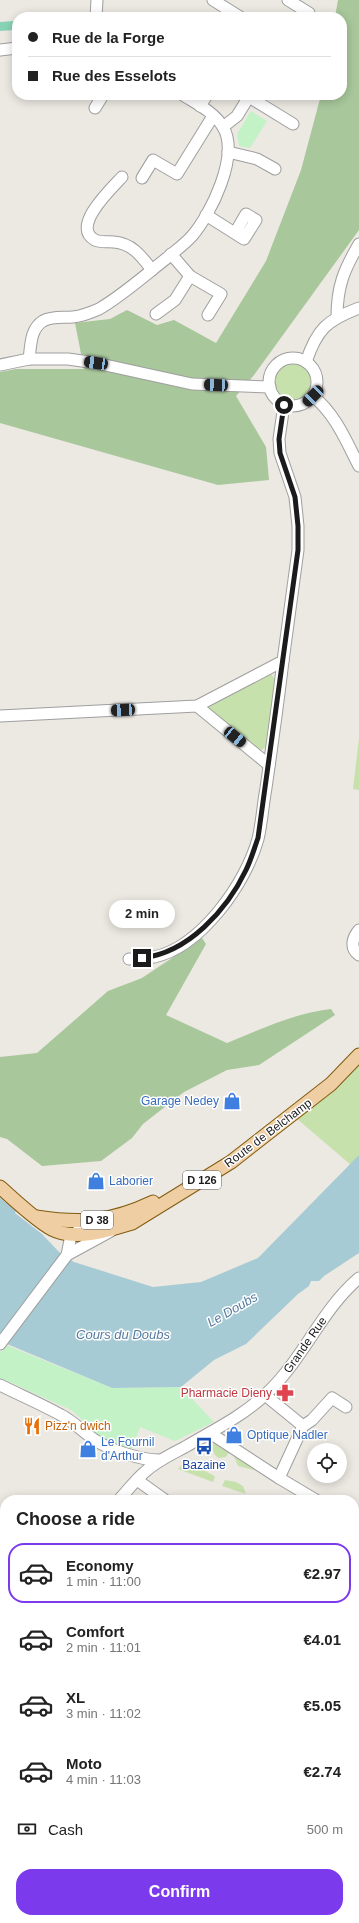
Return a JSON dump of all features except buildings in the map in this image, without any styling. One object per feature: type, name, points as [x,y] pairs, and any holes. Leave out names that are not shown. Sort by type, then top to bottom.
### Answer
[{"type":"main road","name":"Route de Belchamp","points":[[155,1201],[188,1179],[228,1157],[283,1116],[334,1073],[359,1046]]},
{"type":"main road","name":"Route de Belchamp","points":[[71,1235],[115,1228],[132,1223],[231,1162],[330,1084],[359,1055]]},
{"type":"main road","name":"D 38","points":[[0,1187],[50,1228],[71,1235]]},
{"type":"main road","name":"D 38","points":[[36,1217],[65,1221],[96,1221],[138,1209],[155,1201]]},
{"type":"street","points":[[96,12],[97,0]]},
{"type":"street","points":[[213,0],[232,12]]},
{"type":"street","points":[[288,0],[307,12]]},
{"type":"street","points":[[0,50],[12,49]]},
{"type":"street","points":[[95,108],[101,100]]},
{"type":"street","points":[[29,359],[32,338],[36,327],[44,321],[54,318],[87,315],[110,301],[152,270],[192,236],[206,216],[220,186],[226,165],[228,152],[227,138],[223,127],[213,116],[191,100]]},
{"type":"street","points":[[200,106],[204,100]]},
{"type":"street","points":[[223,127],[237,116],[247,100]]},
{"type":"street","points":[[255,100],[293,124]]},
{"type":"street","points":[[142,178],[153,160],[177,174],[213,116]]},
{"type":"street","points":[[228,152],[257,159],[275,169]]},
{"type":"street","points":[[122,177],[97,205],[90,217],[88,226],[89,234],[99,242],[116,242],[140,253],[152,270]]},
{"type":"street","points":[[206,216],[235,233]]},
{"type":"street","points":[[337,317],[337,299],[340,282],[345,268],[359,244]]},
{"type":"street","points":[[171,254],[190,276],[221,294],[208,315]]},
{"type":"street","points":[[156,314],[175,300],[190,276]]},
{"type":"street","points":[[306,362],[317,334],[337,317],[359,308]]},
{"type":"street","points":[[291,358],[306,362],[316,373],[318,381],[313,396],[300,406],[292,407],[284,405],[274,397],[270,387],[270,377],[277,364],[291,358]]},
{"type":"street","points":[[0,365],[29,359],[68,359],[96,363],[192,384],[270,387]]},
{"type":"street","points":[[313,396],[328,409],[359,466]]},
{"type":"street","points":[[129,959],[155,957],[173,950],[193,936],[215,916],[233,894],[247,869],[258,838],[298,550],[298,526],[295,497],[280,453],[279,439],[284,405]]},
{"type":"street","points":[[0,716],[198,706],[283,661]]},
{"type":"street","points":[[198,706],[269,765]]},
{"type":"street","points":[[359,930],[352,946],[355,952],[359,954]]},
{"type":"street","name":"Route de Belchamp","points":[[71,1235],[76,1231],[110,1225],[128,1219],[155,1201]]},
{"type":"street","points":[[67,1255],[106,1235],[115,1228]]},
{"type":"street","points":[[0,1344],[67,1255],[71,1235]]},
{"type":"street","name":"Grande Rue","points":[[124,1495],[137,1480],[146,1465],[161,1460],[210,1433],[251,1407],[277,1384],[348,1287],[359,1278]]},
{"type":"street","points":[[0,1386],[72,1421],[95,1440],[146,1465]]},
{"type":"street","points":[[265,1395],[304,1426]]},
{"type":"street","points":[[279,1478],[304,1426],[312,1420],[332,1398],[346,1407]]},
{"type":"street","points":[[210,1433],[308,1495]]},
{"type":"street","points":[[137,1480],[158,1495]]},
{"type":"green space","points":[[338,0],[359,0],[359,230],[254,375],[236,396],[266,447],[269,480],[218,485],[0,423],[0,372],[16,369],[84,369],[75,323],[110,319],[127,310],[157,325],[174,320],[216,343],[266,261],[301,170],[320,100],[347,100],[347,12],[336,12]]},
{"type":"green space","points":[[12,21],[12,30],[0,31],[0,22]]},
{"type":"green space","points":[[251,111],[267,121],[250,148],[239,146],[237,134]]},
{"type":"green space","points":[[296,364],[306,369],[310,375],[310,389],[306,395],[300,399],[290,400],[280,395],[276,389],[275,379],[280,369],[286,365]]},
{"type":"green space","points":[[268,675],[272,675],[275,680],[266,747],[261,750],[208,709],[208,705]]},
{"type":"green space","points":[[359,738],[359,790],[353,789]]},
{"type":"green space","points":[[202,938],[206,944],[166,1015],[227,1043],[278,1022],[304,1014],[331,1009],[335,1015],[259,1065],[227,1070],[184,1092],[143,1124],[132,1138],[101,1161],[42,1166],[7,1139],[0,1137],[0,1057],[37,1053],[108,991],[142,978]]},
{"type":"green space","points":[[359,1062],[359,1155],[351,1165],[296,1118]]},
{"type":"green space","points":[[6,1345],[112,1388],[181,1387],[214,1422],[175,1441],[140,1427],[131,1451],[92,1435],[93,1429],[71,1410],[5,1380],[7,1387],[0,1384],[0,1353]]},
{"type":"green space","points":[[213,1442],[229,1452],[226,1457],[219,1458],[215,1455],[212,1449]]},
{"type":"green space","points":[[234,1456],[258,1471],[238,1466]]},
{"type":"green space","points":[[184,1462],[215,1477],[213,1482],[178,1469]]},
{"type":"green space","points":[[225,1480],[236,1482],[243,1486],[246,1494],[222,1486]]},
{"type":"water","name":"Cours du Doubs","points":[[359,1155],[359,1253],[324,1276],[319,1281],[311,1281],[309,1286],[298,1294],[246,1344],[214,1360],[181,1387],[112,1388],[0,1341],[0,1198],[16,1211],[15,1213],[42,1234],[60,1253],[74,1262],[153,1287],[201,1282],[258,1258]]},
{"type":"place","name":"Garage Nedey","points":[[232,1101]]},
{"type":"place","name":"Laborier","points":[[96,1181]]},
{"type":"place","name":"Pharmacie Dieny","points":[[285,1393]]},
{"type":"place","name":"Pizz'n dwich","points":[[32,1426]]},
{"type":"place","name":"Optique Nadler","points":[[234,1435]]},
{"type":"place","name":"Bazaine","points":[[204,1446]]},
{"type":"place","name":"Le Fournil d'Arthur","points":[[88,1449]]},
{"type":"route","points":[[142,958],[155,957],[173,950],[193,936],[215,916],[233,894],[240,882],[247,869],[258,838],[298,550],[298,526],[295,497],[280,453],[279,439],[284,405]]},
{"type":"water label","name":"Le Doubs","points":[[232,1309]]}]
